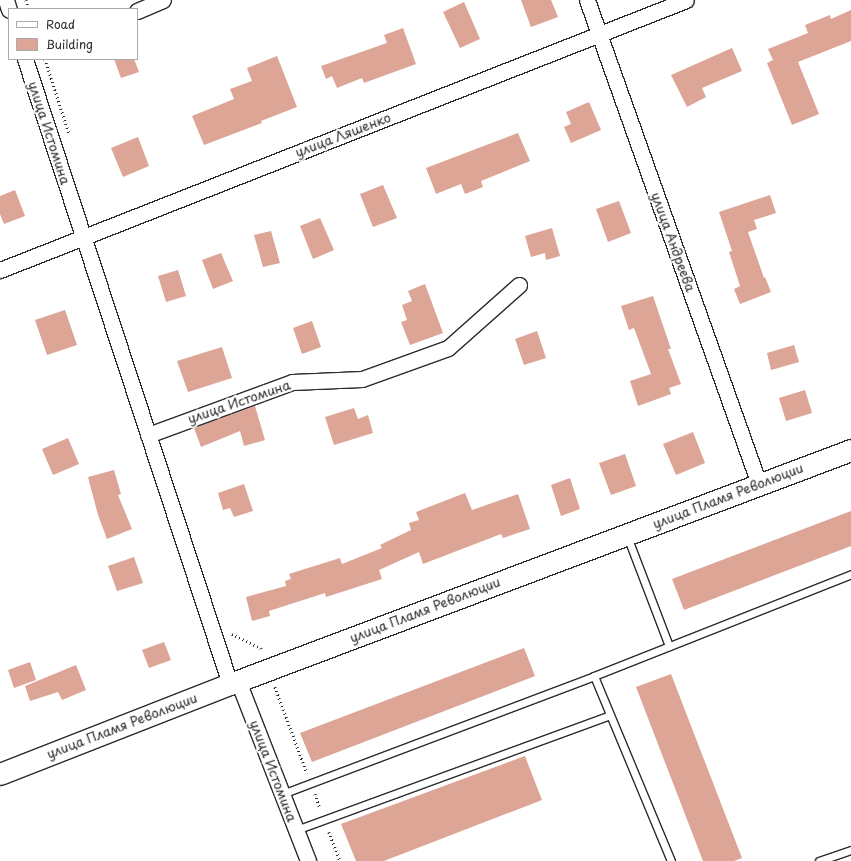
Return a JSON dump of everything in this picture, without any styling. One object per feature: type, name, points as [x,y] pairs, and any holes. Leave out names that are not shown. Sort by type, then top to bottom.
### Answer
[{"type":"street","points":[[138,10],[163,0]]},
{"type":"street","name":"улица Андреева","points":[[587,0],[759,484]]},
{"type":"street","name":"улица Ляшенко","points":[[0,270],[686,0]]},
{"type":"street","name":"улица Истомина","points":[[25,60],[148,435],[234,682],[282,794],[308,861]]},
{"type":"street","name":"улица Истомина","points":[[148,435],[292,382],[362,379],[448,348],[520,285]]},
{"type":"street","name":"улица Пламя Революции","points":[[0,774],[234,682],[851,450]]},
{"type":"lane","points":[[626,534],[669,646]]},
{"type":"lane","points":[[282,794],[594,676],[851,574]]},
{"type":"lane","points":[[594,676],[671,861]]},
{"type":"lane","points":[[296,830],[610,715]]},
{"type":"lane","points":[[819,861],[851,850]]},
{"type":"path","points":[[45,60],[71,139]]},
{"type":"path","points":[[227,632],[261,648],[340,861]]},
{"type":"building","points":[[521,0],[551,0],[558,17],[531,27]]},
{"type":"building","points":[[464,2],[480,39],[460,48],[443,12]]},
{"type":"building","points":[[851,10],[851,41],[798,62],[819,114],[792,125],[767,63],[773,60],[768,49],[808,33],[805,25],[830,15],[831,19]]},
{"type":"building","points":[[403,28],[416,64],[364,83],[362,78],[337,88],[332,76],[326,79],[321,66],[387,43],[384,35]]},
{"type":"building","points":[[732,48],[742,71],[702,88],[706,97],[687,107],[671,75]]},
{"type":"building","points":[[277,56],[297,107],[261,121],[262,123],[204,145],[192,116],[234,99],[230,89],[252,81],[247,68]]},
{"type":"building","points":[[114,60],[134,60],[139,72],[121,78]]},
{"type":"building","points":[[589,102],[601,130],[571,143],[564,127],[571,124],[566,112]]},
{"type":"building","points":[[518,133],[530,161],[481,181],[483,187],[465,194],[461,184],[436,194],[426,168]]},
{"type":"building","points":[[138,137],[149,166],[123,177],[111,148]]},
{"type":"building","points":[[383,185],[397,218],[373,227],[360,194]]},
{"type":"building","points":[[15,190],[25,216],[4,224],[0,214],[0,196]]},
{"type":"building","points":[[770,195],[776,213],[754,220],[757,229],[748,232],[764,278],[765,277],[771,292],[740,304],[734,289],[740,286],[729,252],[732,251],[719,212]]},
{"type":"building","points":[[619,201],[631,233],[608,242],[596,209]]},
{"type":"building","points":[[320,218],[334,250],[313,259],[300,226]]},
{"type":"building","points":[[552,228],[560,256],[546,260],[545,253],[531,257],[525,236]]},
{"type":"building","points":[[271,231],[280,263],[263,267],[254,235]]},
{"type":"building","points":[[221,253],[233,281],[213,289],[202,260]]},
{"type":"building","points":[[178,270],[186,296],[166,302],[158,276]]},
{"type":"building","points":[[425,284],[443,333],[410,345],[401,322],[407,320],[402,305],[412,301],[408,291]]},
{"type":"building","points":[[653,296],[671,349],[668,349],[681,384],[669,388],[671,394],[638,406],[630,381],[651,374],[634,328],[629,330],[621,306]]},
{"type":"building","points":[[65,310],[77,345],[47,355],[35,320]]},
{"type":"building","points":[[312,321],[321,347],[302,354],[293,328]]},
{"type":"building","points":[[537,331],[546,358],[524,365],[515,339]]},
{"type":"building","points":[[794,345],[799,362],[771,370],[767,353]]},
{"type":"building","points":[[222,347],[232,378],[188,392],[177,361]]},
{"type":"building","points":[[805,390],[812,413],[786,421],[779,398]]},
{"type":"building","points":[[255,406],[265,440],[244,446],[240,431],[201,447],[194,428]]},
{"type":"building","points":[[354,408],[358,419],[368,415],[373,433],[334,445],[325,417]]},
{"type":"building","points":[[693,432],[705,463],[676,475],[663,444]]},
{"type":"building","points":[[68,438],[79,464],[53,475],[42,449]]},
{"type":"building","points":[[625,454],[636,486],[611,495],[599,463]]},
{"type":"building","points":[[114,470],[121,494],[118,495],[132,529],[107,539],[98,515],[88,477]]},
{"type":"building","points":[[570,478],[580,509],[561,516],[551,485]]},
{"type":"building","points":[[244,484],[253,511],[234,517],[230,508],[223,510],[218,493]]},
{"type":"building","points":[[465,493],[472,510],[518,494],[530,529],[503,538],[501,534],[423,564],[419,552],[379,570],[382,579],[326,597],[325,593],[269,611],[270,616],[252,621],[246,597],[286,586],[285,581],[291,579],[289,574],[340,558],[342,564],[382,548],[380,545],[411,530],[409,523],[419,520],[416,512]]},
{"type":"building","points":[[851,511],[851,546],[684,610],[672,579]]},
{"type":"building","points":[[134,557],[143,583],[117,591],[108,566]]},
{"type":"building","points":[[164,642],[171,660],[149,668],[142,650]]},
{"type":"building","points":[[524,648],[535,676],[312,762],[300,733]]},
{"type":"building","points":[[30,662],[36,680],[14,688],[8,670]]},
{"type":"building","points":[[76,665],[86,690],[62,700],[58,692],[30,701],[25,686]]},
{"type":"building","points":[[671,674],[742,858],[734,861],[703,861],[636,687]]},
{"type":"building","points":[[525,756],[542,800],[384,861],[356,861],[341,824]]}]
